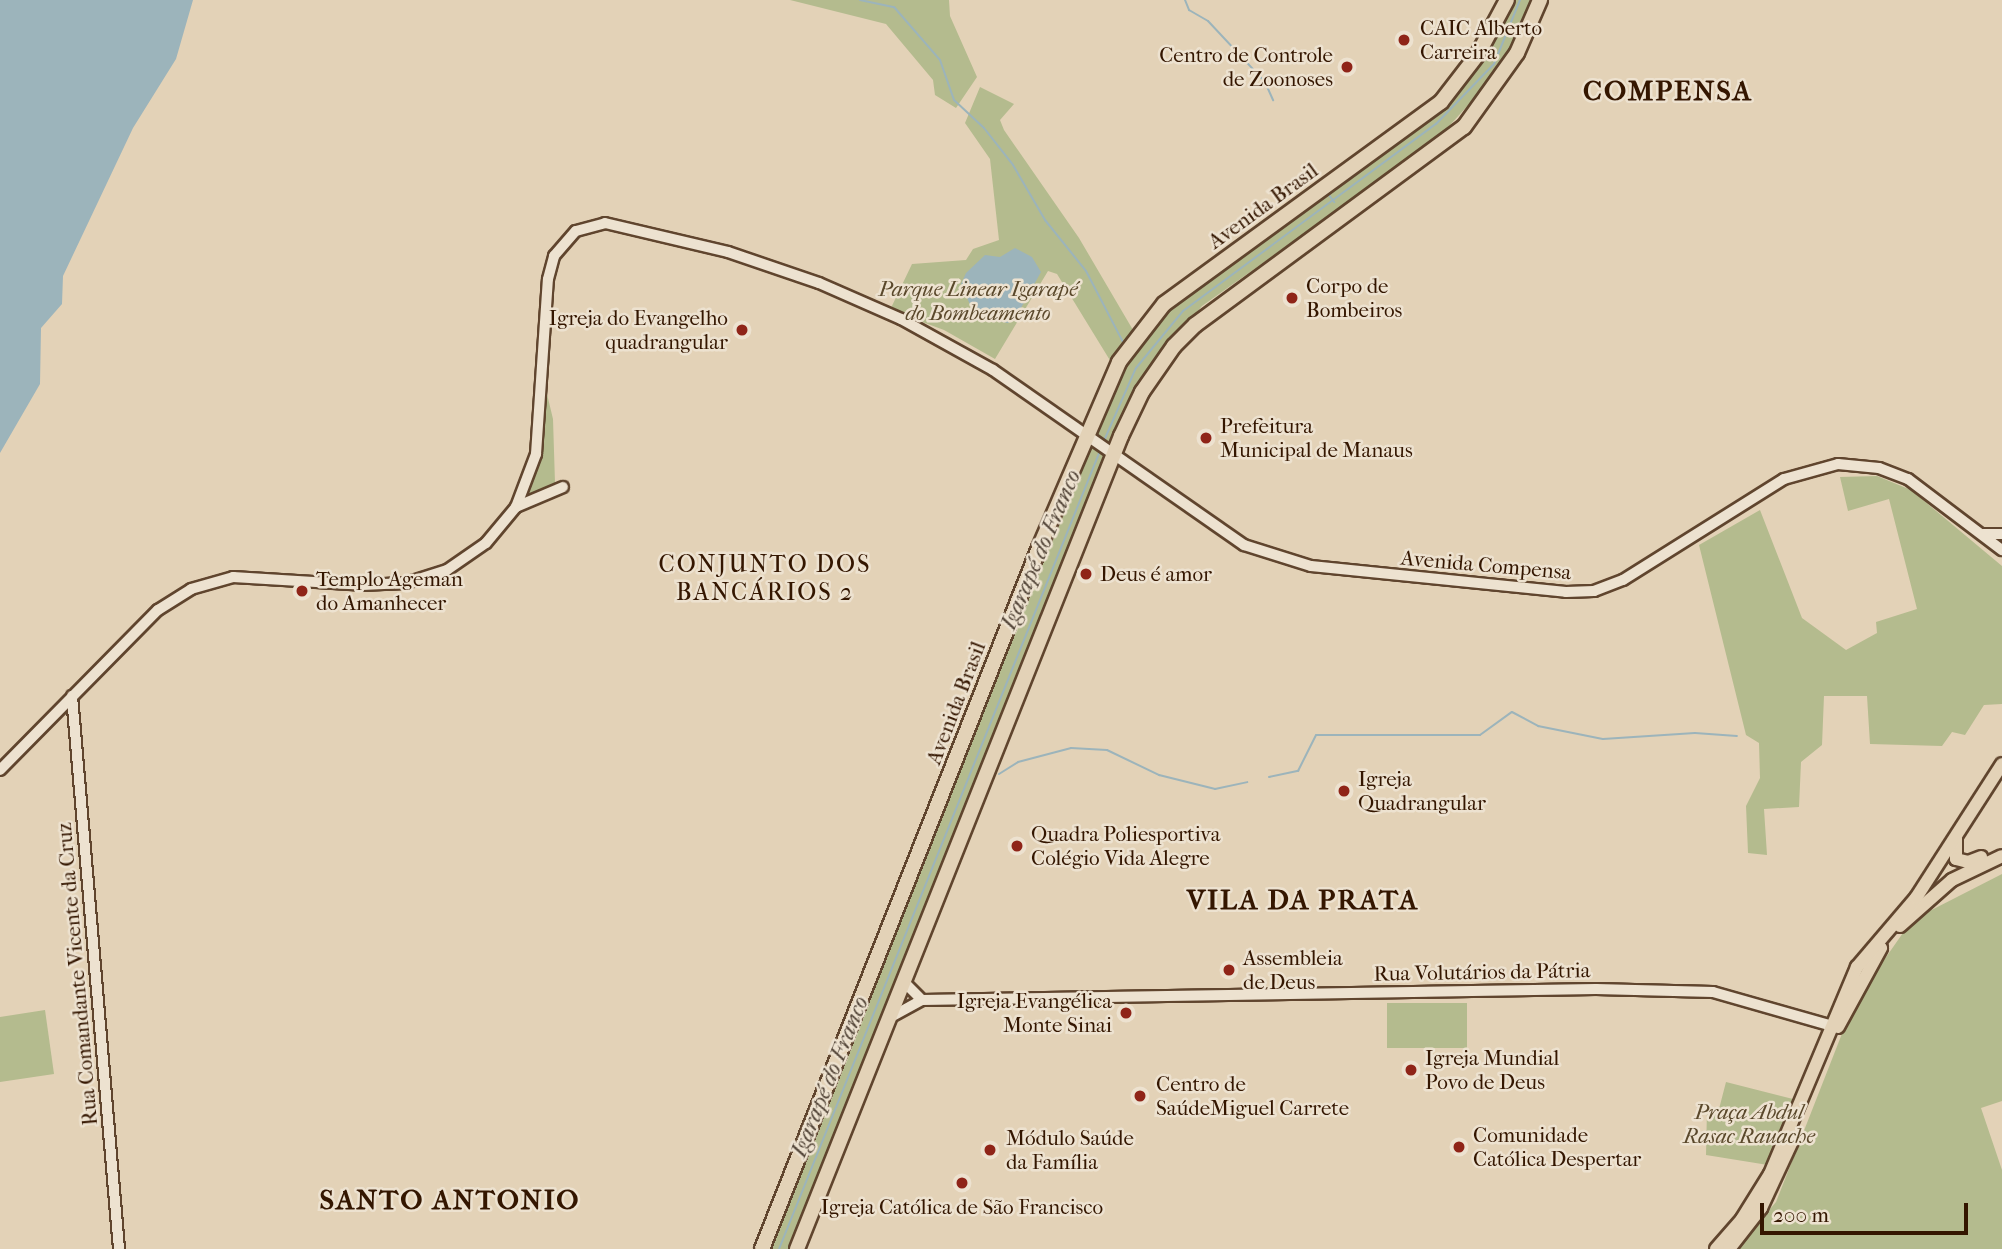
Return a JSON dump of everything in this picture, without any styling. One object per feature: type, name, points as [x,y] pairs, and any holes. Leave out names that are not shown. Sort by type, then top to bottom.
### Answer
[{"type":"highway","name":"Avenida Brasil","points":[[762,1249],[1086,438],[1124,355],[1164,304],[1440,102],[1478,54],[1507,0]]},
{"type":"highway","points":[[797,1249],[891,1017],[1110,455],[1142,393],[1184,335],[1231,295],[1464,127],[1517,53],[1540,0]]},
{"type":"main road","points":[[1716,1249],[1742,1219],[1770,1174],[1829,1025],[1857,967],[1916,898],[2002,765]]},
{"type":"main road","points":[[1958,834],[1954,853],[1962,863],[2002,850]]},
{"type":"main road","points":[[1729,1249],[1776,1182],[1849,1002],[1882,946],[1952,880],[2002,856]]},
{"type":"street","name":"Avenida Compensa","points":[[516,507],[539,438],[551,267],[568,236],[596,224],[625,226],[728,252],[901,319],[993,370],[1110,455],[1244,545],[1272,557],[1343,571],[1587,592],[1623,580],[1784,479],[1825,466],[1889,471],[1925,489],[2002,550]]},
{"type":"street","points":[[0,770],[158,610],[191,589],[233,577],[362,585],[407,583],[466,559],[494,535],[516,507],[563,487]]},
{"type":"street","points":[[1983,534],[2002,534]]},
{"type":"street","name":"Rua Comandante Vicente da Cruz","points":[[72,696],[120,1249]]},
{"type":"street","points":[[904,982],[922,1000]]},
{"type":"street","name":"Rua Volutários da Pátria","points":[[891,1017],[922,1000],[1596,989],[1713,992],[1829,1025]]},
{"type":"green space","points":[[790,0],[949,0],[950,16],[977,77],[956,108],[935,95],[933,80],[886,24]]},
{"type":"green space","points":[[1512,0],[1530,0],[1517,36],[1496,74],[1451,124],[1425,148],[1202,306],[1144,376],[1105,457],[789,1249],[765,1249],[1089,446],[1092,430],[1134,353],[1175,303],[1440,113],[1470,75]]},
{"type":"green space","name":"Parque Linear Igarapé do Bombeamento","points":[[980,87],[1014,104],[1000,120],[1004,130],[1079,238],[1133,330],[1111,362],[1057,274],[1048,271],[995,359],[944,330],[890,310],[912,264],[966,260],[973,249],[999,240],[990,159],[965,123]]},
{"type":"green space","points":[[547,394],[553,419],[555,483],[526,496],[534,475]]},
{"type":"green space","points":[[1877,476],[1911,490],[2002,566],[2002,704],[1984,705],[1965,735],[1952,732],[1942,746],[1870,744],[1867,696],[1824,696],[1822,745],[1801,762],[1799,807],[1764,809],[1767,855],[1748,853],[1746,806],[1760,778],[1759,743],[1746,735],[1699,545],[1760,510],[1802,618],[1846,650],[1877,633],[1876,622],[1917,609],[1889,499],[1848,511],[1840,477]]},
{"type":"green space","points":[[2002,874],[2002,1101],[1981,1108],[2002,1170],[2002,1249],[1736,1249],[1776,1202],[1854,1003],[1912,920]]},
{"type":"green space","points":[[1387,1003],[1467,1003],[1467,1048],[1387,1048]]},
{"type":"green space","points":[[45,1010],[54,1074],[0,1082],[0,1017]]},
{"type":"green space","name":"Praça Abdul Rasac Rauache","points":[[1726,1082],[1797,1100],[1768,1165],[1706,1155],[1707,1109],[1719,1109]]},
{"type":"water","points":[[0,0],[193,0],[176,59],[133,128],[63,276],[62,304],[41,328],[40,384],[0,453]]},
{"type":"water","points":[[1015,248],[1032,257],[1041,272],[1017,315],[1008,323],[975,316],[961,284],[966,273],[985,255],[1000,257]]},
{"type":"waterway","points":[[860,0],[894,7],[940,60],[954,100],[984,128],[1013,165],[1045,220],[1086,271],[1125,346]]},
{"type":"waterway","points":[[1185,0],[1189,10],[1208,21],[1265,82],[1273,100]]},
{"type":"waterway","name":"Igarapé do Franco","points":[[1103,443],[1136,368],[1183,311],[1436,124],[1494,64],[1520,0]]},
{"type":"waterway","name":"Igarapé do Franco","points":[[1329,195],[1334,202]]},
{"type":"waterway","name":"Igarapé do Franco","points":[[779,1249],[1100,451]]},
{"type":"waterway","points":[[1269,777],[1298,771],[1316,735],[1480,735],[1512,712],[1538,726],[1603,739],[1695,733],[1737,736]]},
{"type":"waterway","points":[[999,774],[1018,762],[1071,748],[1107,750],[1159,775],[1215,789],[1247,782]]},
{"type":"place","name":"CAIC Alberto Carreira","points":[[1404,40]]},
{"type":"place","name":"Centro de Controle de Zoonoses","points":[[1347,67]]},
{"type":"place","name":"Corpo de Bombeiros","points":[[1292,298]]},
{"type":"place","name":"Igreja do Evangelho quadrangular","points":[[742,330]]},
{"type":"place","name":"Prefeitura Municipal de Manaus","points":[[1206,438]]},
{"type":"place","name":"Deus é amor","points":[[1086,574]]},
{"type":"place","name":"Templo Ageman do Amanhecer","points":[[302,591]]},
{"type":"place","name":"Igreja Quadrangular","points":[[1344,791]]},
{"type":"place","name":"Quadra Poliesportiva Colégio Vida Alegre","points":[[1017,846]]},
{"type":"place","name":"Assembleia de Deus","points":[[1229,970]]},
{"type":"place","name":"Igreja Evangélica Monte Sinai","points":[[1126,1013]]},
{"type":"place","name":"Igreja Mundial Povo de Deus","points":[[1411,1070]]},
{"type":"place","name":"Centro de SaúdeMiguel Carrete","points":[[1140,1096]]},
{"type":"place","name":"Comunidade Católica Despertar","points":[[1459,1147]]},
{"type":"place","name":"Módulo Saúde da Família","points":[[990,1150]]},
{"type":"place","name":"Igreja Católica de São Francisco","points":[[962,1183]]},
{"type":"district","name":"COMPENSA","points":[[1668,91]]},
{"type":"district","name":"CONJUNTO DOS BANCÁRIOS 2","points":[[765,579]]},
{"type":"district","name":"VILA DA PRATA","points":[[1303,900]]},
{"type":"district","name":"SANTO ANTONIO","points":[[450,1200]]}]
